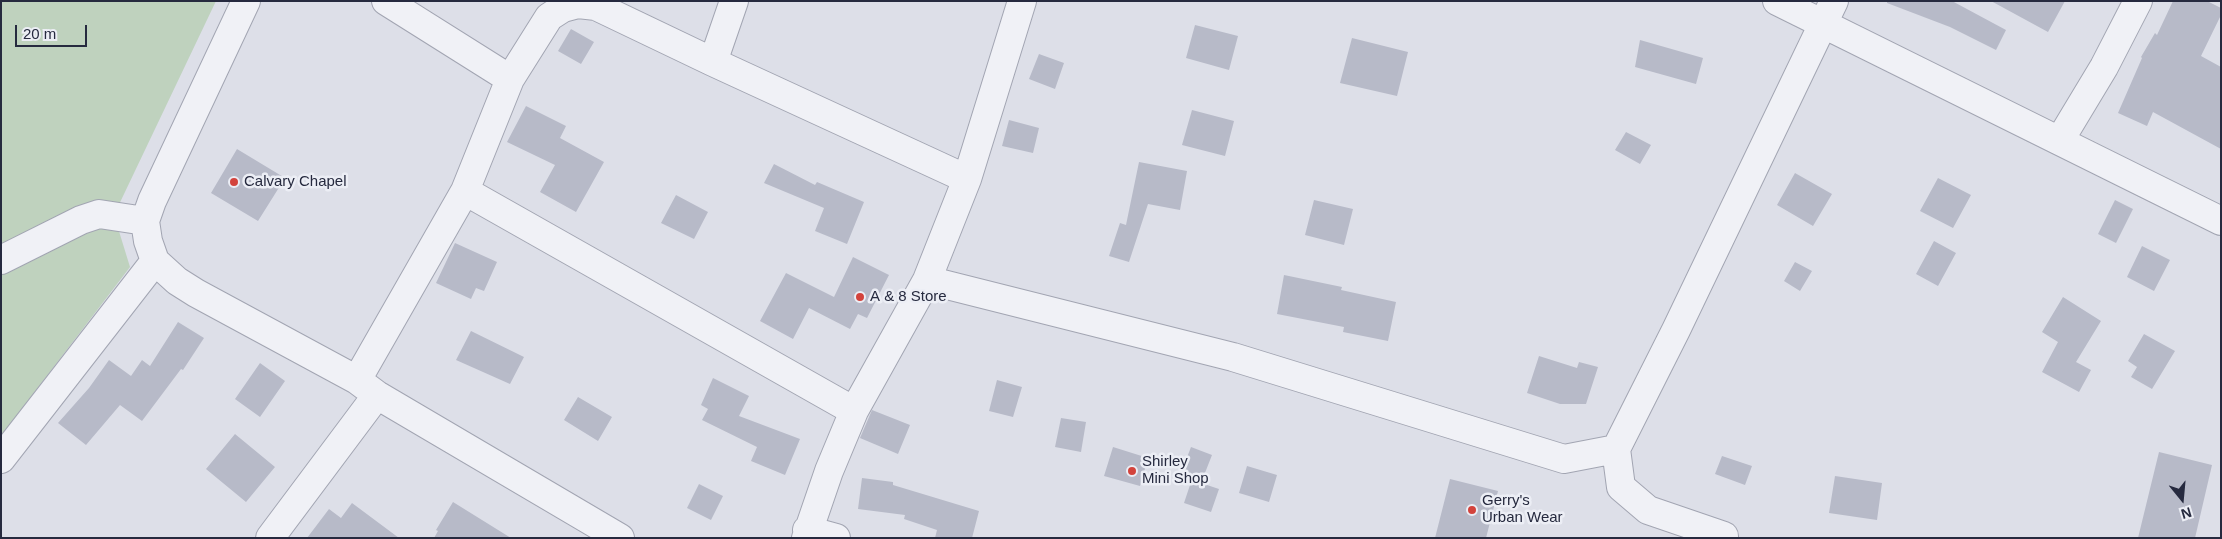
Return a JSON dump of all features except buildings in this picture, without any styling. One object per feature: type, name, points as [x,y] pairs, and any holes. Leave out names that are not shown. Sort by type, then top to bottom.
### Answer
[{"type":"street","points":[[246,1],[152,201],[145,222],[148,241],[155,261],[177,281],[196,294],[367,388],[620,538]]},
{"type":"street","points":[[386,1],[510,78]]},
{"type":"street","points":[[713,62],[734,1]]},
{"type":"street","points":[[836,538],[806,534],[854,411],[927,280],[967,179],[1022,1]]},
{"type":"street","points":[[1777,1],[1828,12],[2060,140],[2221,220]]},
{"type":"street","points":[[2060,140],[2104,67],[2138,1]]},
{"type":"street","points":[[270,538],[367,388],[466,191],[510,78],[550,18],[563,8],[578,4],[596,6],[967,179]]},
{"type":"street","points":[[1724,538],[1724,536],[1648,510],[1621,487],[1616,449],[1676,330],[1828,12]]},
{"type":"street","points":[[466,191],[854,411]]},
{"type":"street","points":[[1,260],[80,220],[99,214],[145,222]]},
{"type":"street","points":[[1,459],[155,261]]},
{"type":"street","points":[[927,280],[1232,357],[1564,460],[1616,449]]},
{"type":"green space","points":[[1,1],[216,1],[114,215],[130,267],[1,436]]},
{"type":"place","name":"Calvary Chapel","points":[[234,182]]},
{"type":"place","name":"A & 8 Store","points":[[860,297]]},
{"type":"place","name":"Shirley Mini Shop","points":[[1132,471]]},
{"type":"place","name":"Gerry's Urban Wear","points":[[1472,510]]}]
